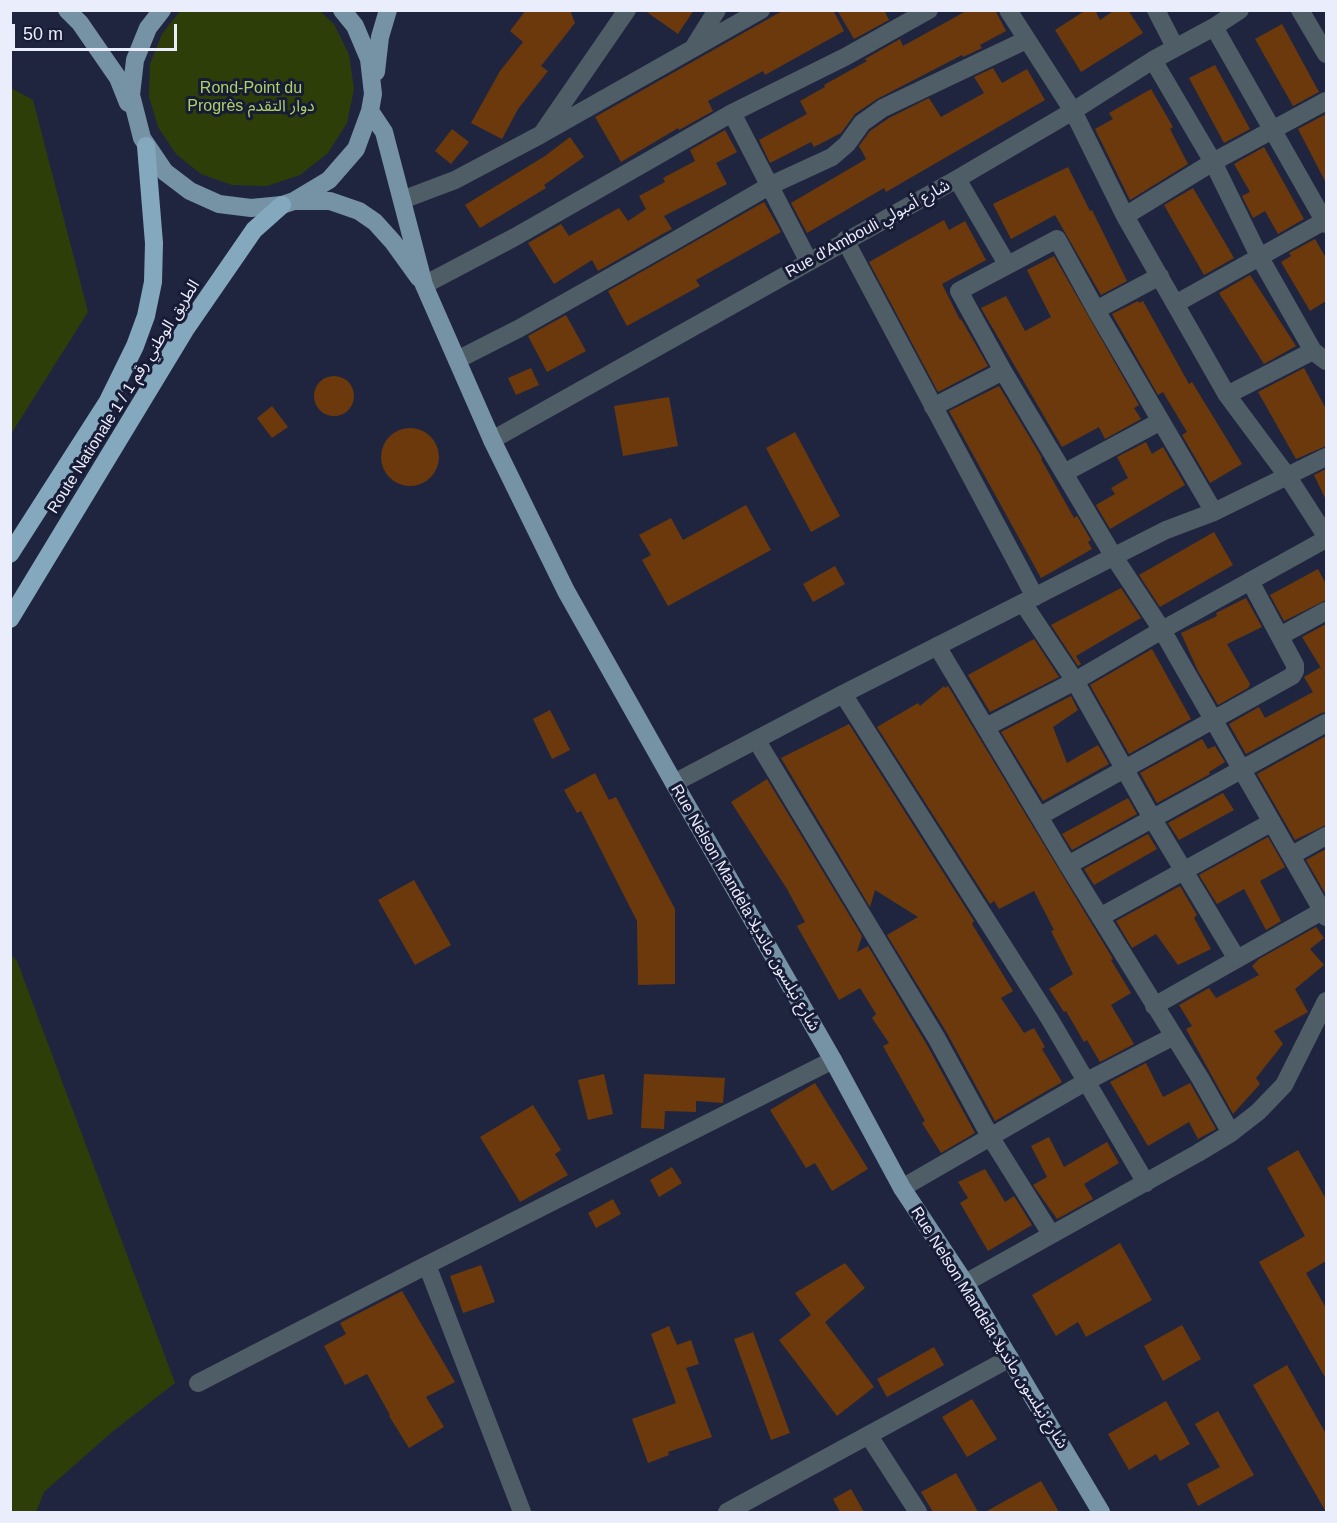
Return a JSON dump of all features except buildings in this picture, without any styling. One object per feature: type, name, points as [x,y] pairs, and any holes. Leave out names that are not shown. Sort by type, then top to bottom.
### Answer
[{"type":"highway","name":"Route Nationale 1 / الطريق الوطني رقم 1","points":[[10,554],[108,400],[135,346],[146,316],[153,282],[154,243],[146,146]]},
{"type":"highway","name":"Route Nationale 1 / الطريق الوطني رقم 1","points":[[10,619],[185,330],[254,230],[288,203]]},
{"type":"main road","points":[[67,10],[81,23],[118,78],[146,146],[165,172],[190,191],[219,204],[251,208],[288,203],[329,180],[356,149],[371,103],[380,37],[388,10]]},
{"type":"main road","points":[[138,129],[131,94],[135,60],[148,28],[162,10]]},
{"type":"main road","points":[[342,10],[355,27],[369,59],[371,103]]},
{"type":"main road","name":"Rue Nelson Mandela شارع نيلسون مانديلا","points":[[371,103],[384,132],[424,285],[492,440],[567,591],[833,1060],[902,1188],[964,1283],[1101,1512]]},
{"type":"main road","name":"Rue Nelson Mandela شارع نيلسون مانديلا","points":[[288,203],[330,201],[359,211],[375,222],[393,242],[424,285]]},
{"type":"street","points":[[540,135],[627,10]]},
{"type":"street","points":[[692,50],[717,10]]},
{"type":"street","points":[[402,200],[455,180],[540,135],[761,10]]},
{"type":"street","points":[[424,285],[514,237],[732,113],[845,57],[928,10]]},
{"type":"street","points":[[986,728],[1075,681],[1326,538],[1288,477],[1227,395],[1125,216],[1073,111],[1008,10]]},
{"type":"street","points":[[1156,10],[1175,47]]},
{"type":"street","name":"Rue d'Ambouli شارع أمبولي","points":[[492,440],[957,179],[1240,10]]},
{"type":"street","points":[[1300,10],[1326,54]]},
{"type":"street","points":[[1175,304],[1259,256],[1326,222],[1214,27]]},
{"type":"street","points":[[457,360],[520,328],[769,186],[832,157],[847,144],[862,123],[883,108],[1026,40]]},
{"type":"street","points":[[1154,60],[1213,162],[1259,256],[1320,356],[1227,395]]},
{"type":"street","points":[[1125,216],[1213,162],[1326,101]]},
{"type":"street","points":[[732,113],[810,262]]},
{"type":"street","points":[[957,179],[1007,264]]},
{"type":"street","points":[[1154,1006],[1237,958],[1324,914],[1162,630],[1114,557],[1003,371],[959,291],[1057,239],[1214,512]]},
{"type":"street","points":[[845,240],[933,407],[1029,600],[1152,818],[1237,958]]},
{"type":"street","points":[[1096,310],[1160,276]]},
{"type":"street","points":[[933,407],[1003,371]]},
{"type":"street","points":[[1064,473],[1161,421]]},
{"type":"street","points":[[674,783],[843,694],[1166,530],[1214,512],[1326,456]]},
{"type":"street","points":[[1040,816],[1292,675],[1295,665],[1250,581]]},
{"type":"street","points":[[1280,636],[1326,611]]},
{"type":"street","points":[[937,646],[1231,1133]]},
{"type":"street","points":[[843,694],[1087,1081],[1146,1183]]},
{"type":"street","points":[[1068,865],[1326,723]]},
{"type":"street","points":[[757,741],[937,1039],[991,1138],[1051,1234]]},
{"type":"street","points":[[1100,917],[1272,822]]},
{"type":"street","points":[[1292,855],[1326,836]]},
{"type":"street","points":[[964,1283],[1146,1183],[1231,1133],[1258,1112],[1284,1085],[1322,1032],[1326,1001]]},
{"type":"street","points":[[902,1188],[1087,1081],[1174,1036]]},
{"type":"street","points":[[198,1383],[833,1060]]},
{"type":"street","points":[[427,1265],[522,1512]]},
{"type":"street","points":[[727,1512],[1010,1358]]},
{"type":"street","points":[[869,1436],[918,1512]]},
{"type":"green space","name":"Rond-Point du Progrès دوار التقدم","points":[[181,10],[320,11],[334,24],[349,55],[354,89],[347,123],[328,153],[300,175],[267,186],[232,185],[201,174],[176,154],[158,127],[149,96],[150,64],[162,34]]},
{"type":"green space","points":[[11,88],[33,100],[88,312],[11,434]]},
{"type":"green space","points":[[10,954],[17,961],[175,1383],[112,1432],[44,1492],[36,1512],[10,1512]]}]
